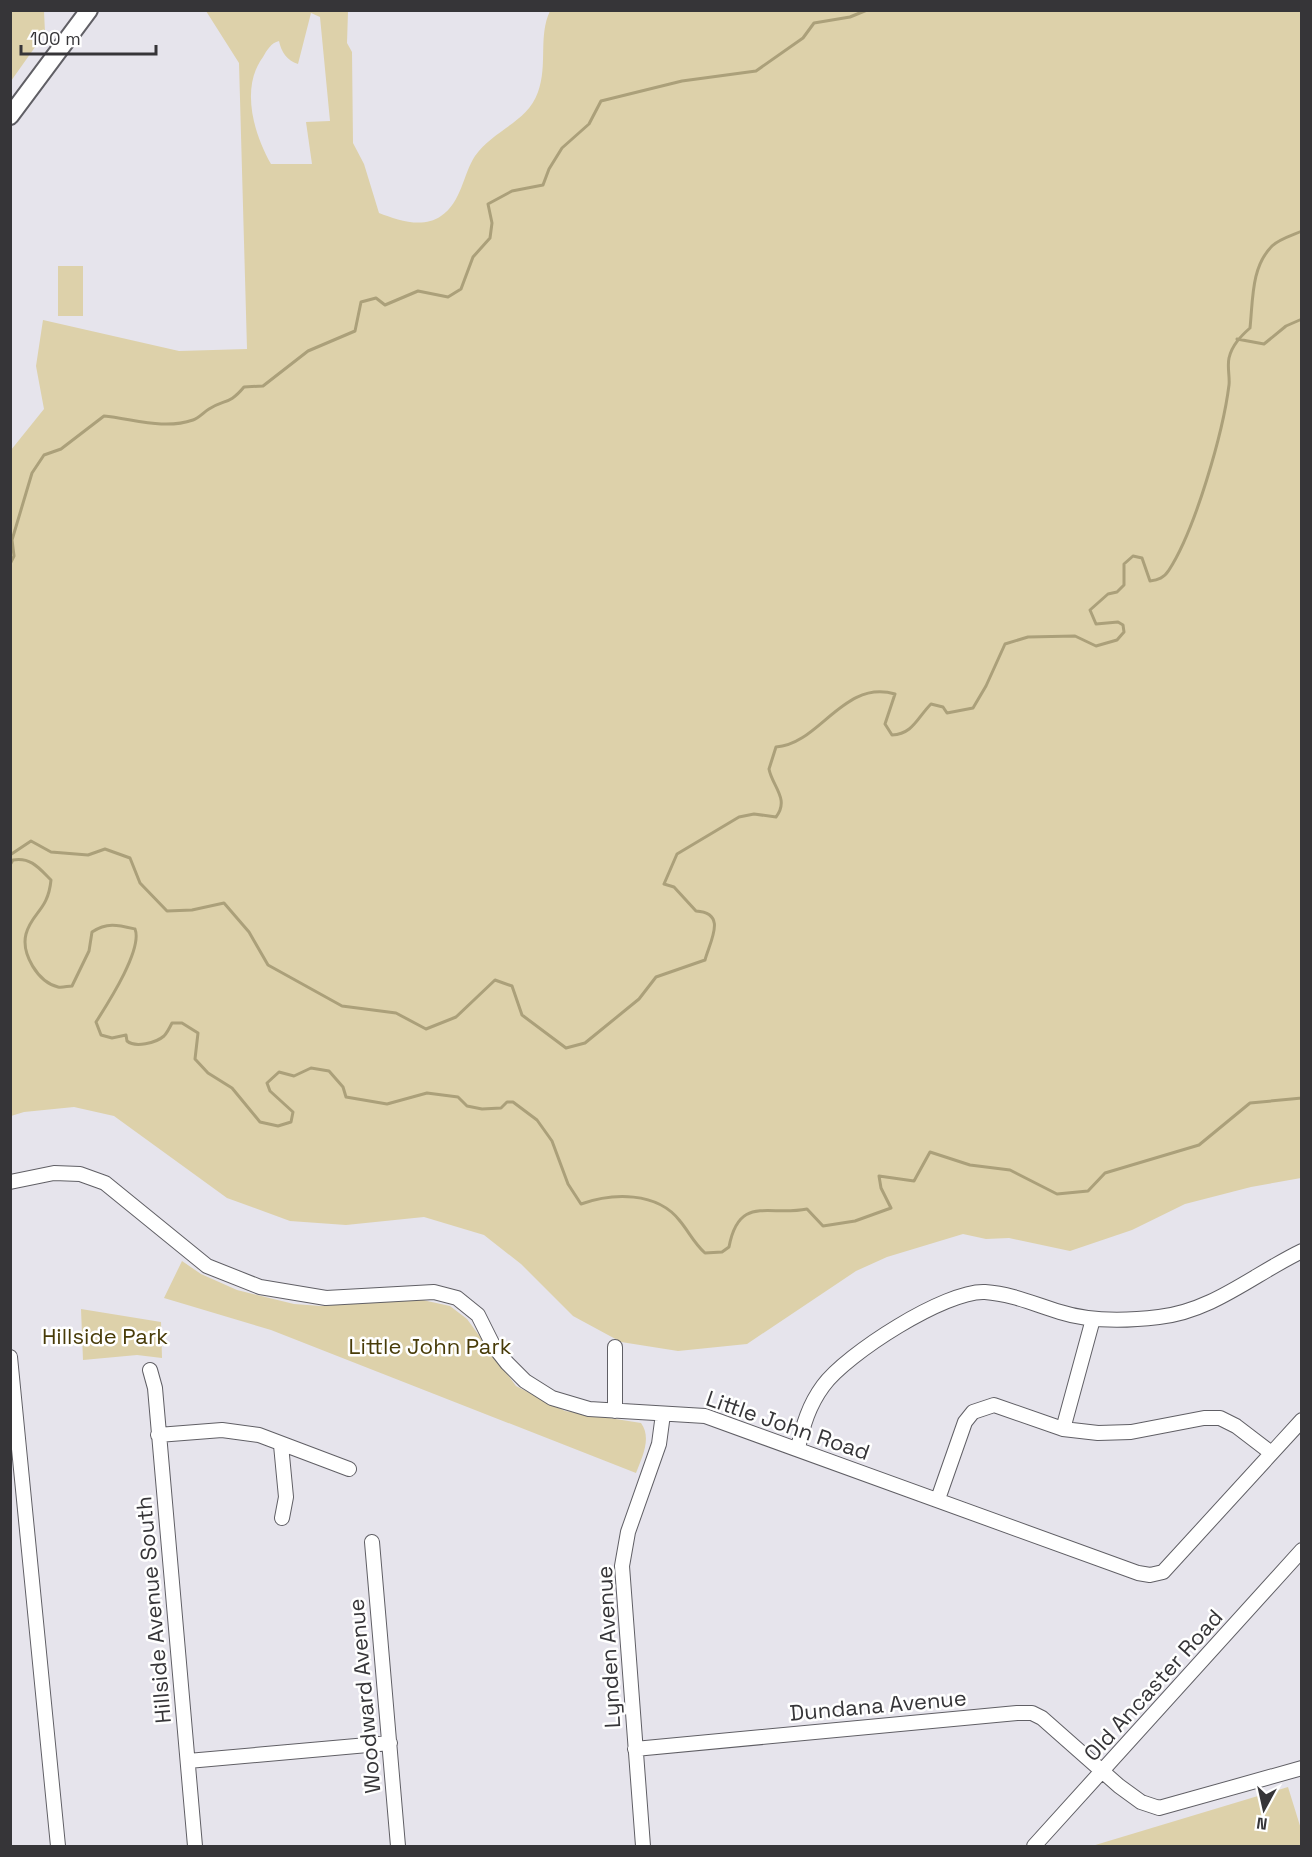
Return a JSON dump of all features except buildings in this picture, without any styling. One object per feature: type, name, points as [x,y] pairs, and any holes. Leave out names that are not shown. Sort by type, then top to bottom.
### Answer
[{"type":"main road","points":[[10,116],[89,10]]},
{"type":"street","name":"Little John Road","points":[[10,1182],[54,1173],[80,1174],[105,1183],[207,1266],[260,1287],[326,1298],[434,1292],[457,1298],[478,1315],[507,1363],[536,1389],[569,1404],[615,1411],[705,1416],[1138,1573],[1150,1575],[1163,1572],[1270,1452],[1302,1420]]},
{"type":"street","points":[[798,1448],[811,1404],[837,1370],[926,1310],[953,1299],[982,1292],[1012,1296],[1061,1312],[1093,1318],[1128,1320],[1161,1317],[1195,1309],[1228,1295],[1302,1251]]},
{"type":"street","points":[[1063,1429],[1093,1318]]},
{"type":"street","points":[[615,1347],[615,1411]]},
{"type":"street","points":[[10,1357],[58,1846]]},
{"type":"street","name":"Hillside Avenue South","points":[[150,1370],[155,1388],[195,1846]]},
{"type":"street","points":[[938,1499],[965,1422],[973,1412],[994,1405],[1063,1429],[1098,1433],[1131,1431],[1204,1418],[1220,1418],[1236,1426],[1270,1452]]},
{"type":"street","name":"Lynden Avenue","points":[[643,1846],[622,1566],[628,1532],[659,1444],[663,1414]]},
{"type":"street","points":[[158,1435],[222,1430],[259,1435],[349,1469]]},
{"type":"street","points":[[281,1445],[286,1497],[282,1518]]},
{"type":"street","name":"Woodward Avenue","points":[[372,1542],[398,1846]]},
{"type":"street","name":"Old Ancaster Road","points":[[1034,1846],[1302,1550]]},
{"type":"street","name":"Dundana Avenue","points":[[635,1749],[1032,1713],[1042,1718],[1141,1802],[1159,1808],[1302,1768]]},
{"type":"street","points":[[188,1761],[390,1743]]},
{"type":"street","points":[[1041,1846],[1055,1825]]},
{"type":"green space","points":[[11,10],[44,11],[45,33],[11,81]]},
{"type":"green space","points":[[206,11],[348,11],[347,43],[352,52],[353,143],[364,164],[379,213],[418,223],[434,220],[448,210],[458,196],[475,156],[533,103],[541,82],[544,30],[550,11],[1301,11],[1301,1178],[1251,1187],[1185,1204],[1132,1230],[1070,1251],[1009,1238],[986,1239],[963,1234],[887,1257],[856,1271],[747,1344],[678,1351],[621,1342],[573,1316],[521,1264],[484,1235],[424,1217],[346,1225],[290,1221],[227,1198],[114,1116],[74,1107],[24,1112],[11,1116],[11,450],[44,409],[36,366],[43,320],[179,351],[247,349],[239,63]],"holes":[[[311,13],[320,17],[330,121],[306,122],[312,164],[271,164],[259,139],[252,111],[252,83],[256,69],[270,47],[279,41],[285,55],[298,64]]]},
{"type":"green space","points":[[58,266],[83,266],[83,316],[58,316]]},
{"type":"green space","name":"Little John Park","points":[[182,1261],[201,1274],[237,1290],[294,1304],[321,1306],[418,1299],[450,1306],[467,1319],[516,1386],[565,1411],[641,1423],[646,1441],[636,1473],[271,1330],[164,1298]]},
{"type":"green space","name":"Hillside Park","points":[[81,1309],[161,1322],[162,1358],[137,1355],[83,1360]]},
{"type":"green space","points":[[1288,1787],[1301,1829],[1301,1846],[1092,1846]]},
{"type":"waterway","points":[[10,564],[14,556],[12,540],[32,473],[44,455],[61,449],[104,416],[160,424],[193,420],[214,406],[231,399],[244,387],[263,386],[308,351],[355,331],[361,302],[376,298],[385,305],[418,291],[448,297],[461,289],[473,257],[490,238],[492,223],[488,204],[512,191],[543,185],[549,169],[562,148],[589,124],[601,101],[682,81],[756,71],[803,38],[814,23],[850,17],[867,10]]},
{"type":"waterway","points":[[10,855],[31,841],[51,852],[88,855],[105,849],[130,858],[140,883],[167,911],[192,910],[224,903],[249,932],[268,965],[342,1006],[396,1013],[426,1029],[456,1017],[495,980],[512,986],[522,1015],[566,1048],[585,1043],[639,999],[656,977],[705,960],[713,936],[714,922],[706,913],[696,911],[674,887],[664,884],[677,854],[739,817],[754,814],[776,817],[780,810],[781,798],[769,769],[776,747],[792,743],[806,735],[846,703],[877,692],[895,694],[885,724],[892,735],[905,732],[931,704],[943,707],[947,713],[973,708],[1005,644],[1028,637],[1075,636],[1096,646],[1117,640],[1124,632],[1123,625],[1118,622],[1096,624],[1090,610],[1108,594],[1117,592],[1124,585],[1124,564],[1133,556],[1142,558],[1150,581],[1165,575],[1179,553],[1198,507],[1221,429],[1229,385],[1230,353],[1237,341],[1250,328],[1254,284],[1260,264],[1272,246],[1302,231]]},
{"type":"waterway","points":[[1237,339],[1264,344],[1286,326],[1302,319]]},
{"type":"waterway","points":[[10,577],[10,582]]},
{"type":"waterway","points":[[10,865],[13,860],[25,860],[51,880],[47,898],[32,921],[25,942],[33,966],[51,984],[60,987],[72,986],[89,951],[92,932],[113,925],[135,929],[136,938],[129,962],[96,1022],[101,1035],[112,1038],[126,1035],[127,1041],[131,1043],[146,1044],[164,1036],[172,1023],[182,1023],[198,1033],[195,1059],[208,1073],[232,1088],[260,1122],[278,1126],[291,1122],[293,1112],[270,1091],[267,1083],[279,1072],[294,1076],[311,1068],[329,1071],[343,1087],[346,1097],[387,1104],[427,1093],[458,1097],[467,1106],[482,1109],[501,1108],[507,1102],[513,1102],[537,1120],[552,1141],[568,1184],[581,1204],[593,1200],[620,1197],[634,1197],[659,1204],[680,1221],[705,1253],[722,1252],[729,1247],[740,1220],[758,1211],[807,1209],[823,1226],[855,1221],[891,1208],[881,1188],[879,1176],[914,1181],[930,1152],[970,1165],[1010,1170],[1057,1194],[1088,1191],[1105,1173],[1199,1145],[1250,1103],[1302,1098]]}]
